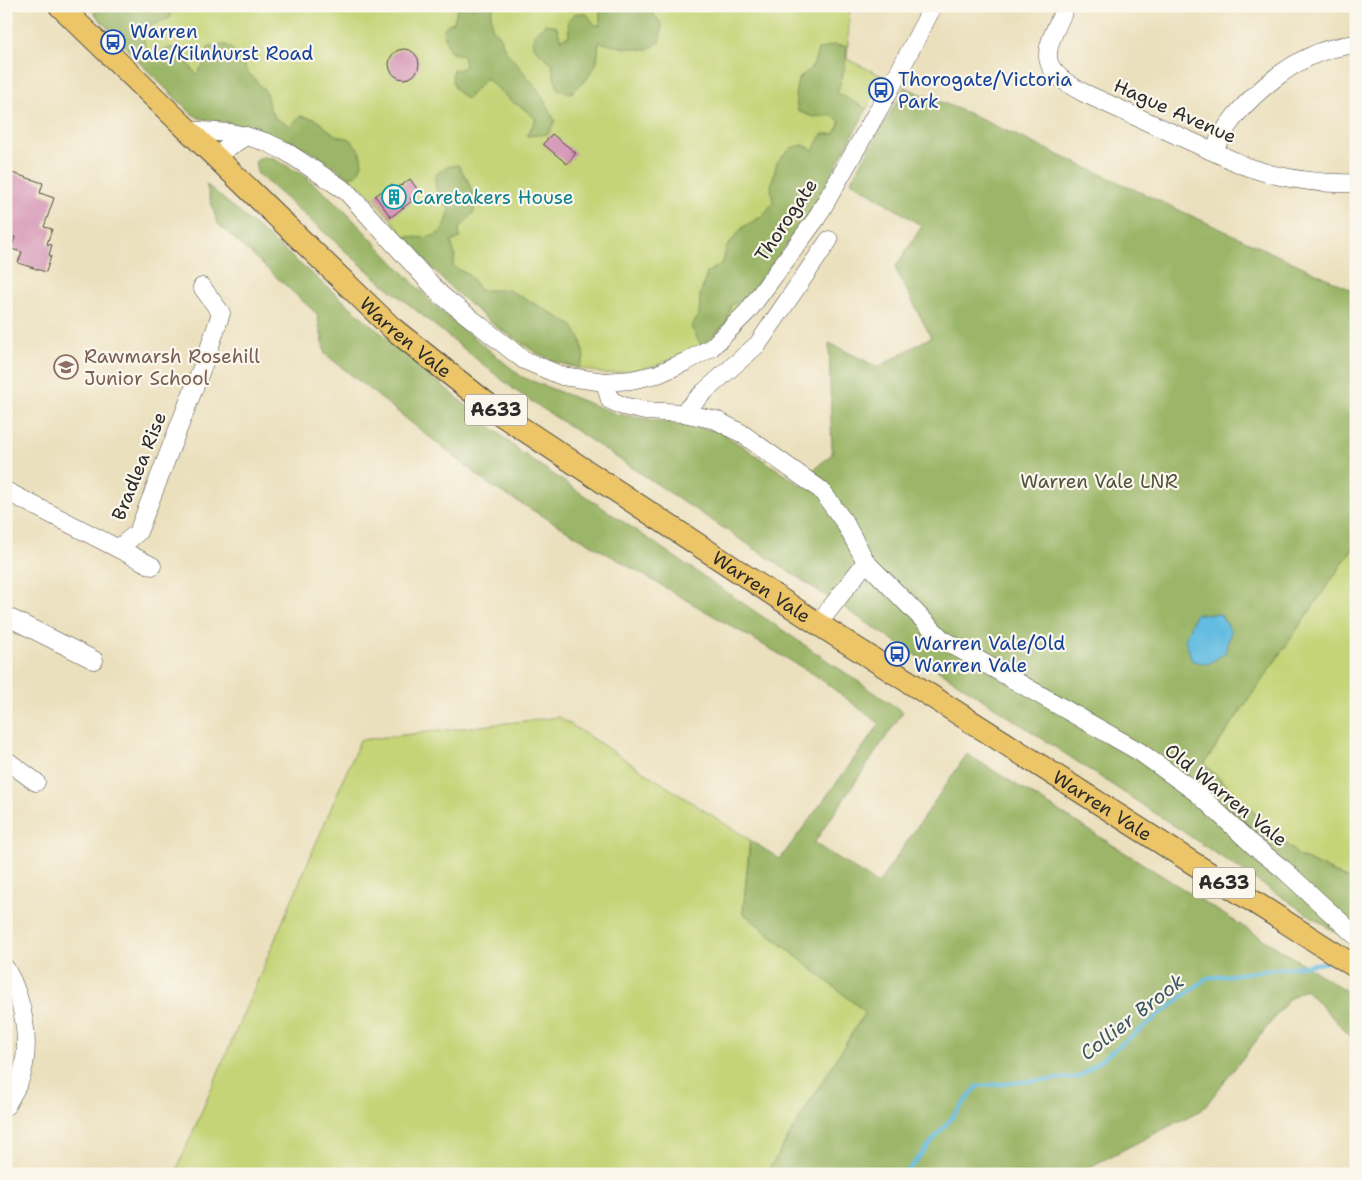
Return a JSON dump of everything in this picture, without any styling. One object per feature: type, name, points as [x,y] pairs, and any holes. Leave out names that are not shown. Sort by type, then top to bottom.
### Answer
[{"type":"main road","name":"A633","points":[[60,6],[214,155]]},
{"type":"main road","name":"Warren Vale","points":[[214,155],[392,328],[500,414],[818,624],[1356,967]]},
{"type":"street","name":"Thorogate","points":[[606,382],[631,380],[658,374],[685,362],[711,348],[748,311],[816,219],[888,93],[933,6]]},
{"type":"street","name":"Hague Avenue","points":[[1066,6],[1048,48],[1048,63],[1056,75],[1067,84],[1245,166],[1273,175],[1295,179],[1342,183],[1356,182]]},
{"type":"street","points":[[1213,151],[1229,123],[1248,102],[1291,67],[1311,56],[1332,48],[1356,44]]},
{"type":"street","points":[[187,130],[246,136],[266,142],[285,151],[346,191],[441,295],[524,360],[562,376],[606,382]]},
{"type":"street","points":[[214,155],[246,136]]},
{"type":"street","points":[[683,413],[758,344],[829,240]]},
{"type":"street","name":"Bradlea Rise","points":[[119,548],[138,532],[222,313],[202,287]]},
{"type":"street","name":"Old Warren Vale","points":[[606,382],[610,400],[623,406],[645,411],[683,413],[716,420],[742,433],[821,490],[845,523],[866,562],[942,639],[1140,752],[1197,793],[1356,936]]},
{"type":"street","points":[[6,491],[152,566]]},
{"type":"street","points":[[818,624],[866,562]]},
{"type":"street","points":[[6,616],[94,660]]},
{"type":"street","points":[[6,760],[36,782]]},
{"type":"street","points":[[6,969],[18,992],[26,1044],[25,1060],[19,1081],[6,1106]]},
{"type":"green space","points":[[87,6],[850,6],[847,59],[884,77],[810,213],[738,310],[709,342],[658,365],[605,374],[556,362],[535,352],[494,325],[450,287],[405,238],[373,198],[320,157],[293,142],[265,132],[199,118],[191,113],[150,73]]},
{"type":"green space","points":[[99,6],[172,6],[170,18],[152,25],[143,34],[144,44],[150,52],[160,52],[171,47],[178,50],[186,56],[190,66],[197,74],[204,64],[208,48],[226,45],[240,56],[246,70],[266,92],[269,107],[275,118],[290,126],[300,116],[315,119],[335,135],[350,139],[360,151],[362,164],[357,175],[348,177],[320,157],[293,142],[265,132],[199,118],[191,113],[150,73],[95,14]]},
{"type":"green space","points":[[466,6],[474,9],[475,6],[494,6],[491,13],[492,27],[499,35],[506,51],[537,88],[555,121],[548,134],[527,136],[536,119],[512,102],[486,78],[467,99],[454,87],[452,80],[453,70],[461,69],[465,65],[463,55],[452,53],[448,47],[443,30],[448,24],[454,22],[457,9]]},
{"type":"green space","points":[[600,6],[650,6],[650,10],[662,24],[660,42],[647,50],[599,42],[597,62],[587,79],[571,93],[559,91],[552,63],[533,45],[534,34],[546,24],[556,26],[561,39],[569,36],[568,20],[576,13],[587,14],[595,25],[600,25]]},
{"type":"green space","points":[[833,45],[847,46],[844,70],[837,93],[867,109],[810,213],[747,298],[731,305],[726,324],[701,345],[691,327],[699,315],[700,296],[707,273],[723,263],[726,248],[743,227],[762,216],[773,203],[771,186],[777,162],[791,148],[803,145],[814,150],[822,134],[835,134],[840,121],[830,115],[813,117],[798,111],[795,95],[798,80],[813,66],[818,50]]},
{"type":"green space","name":"Warren Vale LNR","points":[[904,87],[963,111],[1356,292],[1356,544],[1204,764],[1299,856],[1356,883],[1356,946],[516,391],[376,278],[257,173],[255,162],[262,157],[272,158],[302,174],[340,206],[435,306],[522,377],[616,414],[719,431],[801,485],[812,471],[832,454],[829,343],[878,367],[931,337],[895,268],[922,226],[851,181]]},
{"type":"green space","points":[[458,165],[468,181],[473,195],[474,212],[459,229],[460,238],[451,242],[455,255],[453,266],[469,275],[480,290],[508,290],[573,326],[581,340],[584,358],[579,368],[556,362],[535,352],[494,325],[450,287],[405,238],[407,236],[431,237],[443,229],[450,210],[437,195],[435,175],[446,167]]},
{"type":"green space","points":[[206,184],[522,453],[903,712],[814,843],[878,884],[967,754],[1356,997],[1356,1042],[1305,989],[1289,999],[1203,1109],[1076,1174],[766,1174],[865,1012],[743,913],[750,840],[780,859],[880,724],[815,675],[491,486],[325,354],[317,314],[217,223]]},
{"type":"green space","points":[[1356,544],[1356,883],[1299,856],[1204,764]]},
{"type":"green space","points":[[559,717],[750,840],[743,913],[865,1012],[766,1174],[175,1174],[360,740]]},
{"type":"water","points":[[1195,614],[1220,614],[1231,631],[1225,653],[1208,664],[1192,661],[1185,639]]},
{"type":"building","points":[[404,49],[415,53],[419,64],[415,75],[404,79],[393,75],[389,64],[393,53]]},
{"type":"building","points":[[552,134],[576,153],[567,164],[543,144]]},
{"type":"building","points":[[6,171],[43,183],[40,193],[54,198],[44,227],[52,229],[47,244],[52,245],[46,272],[18,263],[22,252],[11,249],[15,237],[6,234]]},
{"type":"building","name":"Caretakers House","points":[[410,179],[419,192],[410,199],[412,201],[391,217],[375,196],[392,184],[395,189]]},
{"type":"waterway","name":"Collier Brook","points":[[905,1174],[978,1086],[1079,1077],[1207,978],[1331,962]]},
{"type":"place","name":"Warren Vale/Kilnhurst Road","points":[[113,42]]},
{"type":"place","name":"Thorogate/Victoria Park","points":[[881,90]]},
{"type":"place","name":"Caretakers House","points":[[394,197]]},
{"type":"place","name":"Rawmarsh Rosehill Junior School","points":[[66,367]]},
{"type":"place","name":"Warren Vale/Old Warren Vale","points":[[897,654]]}]
